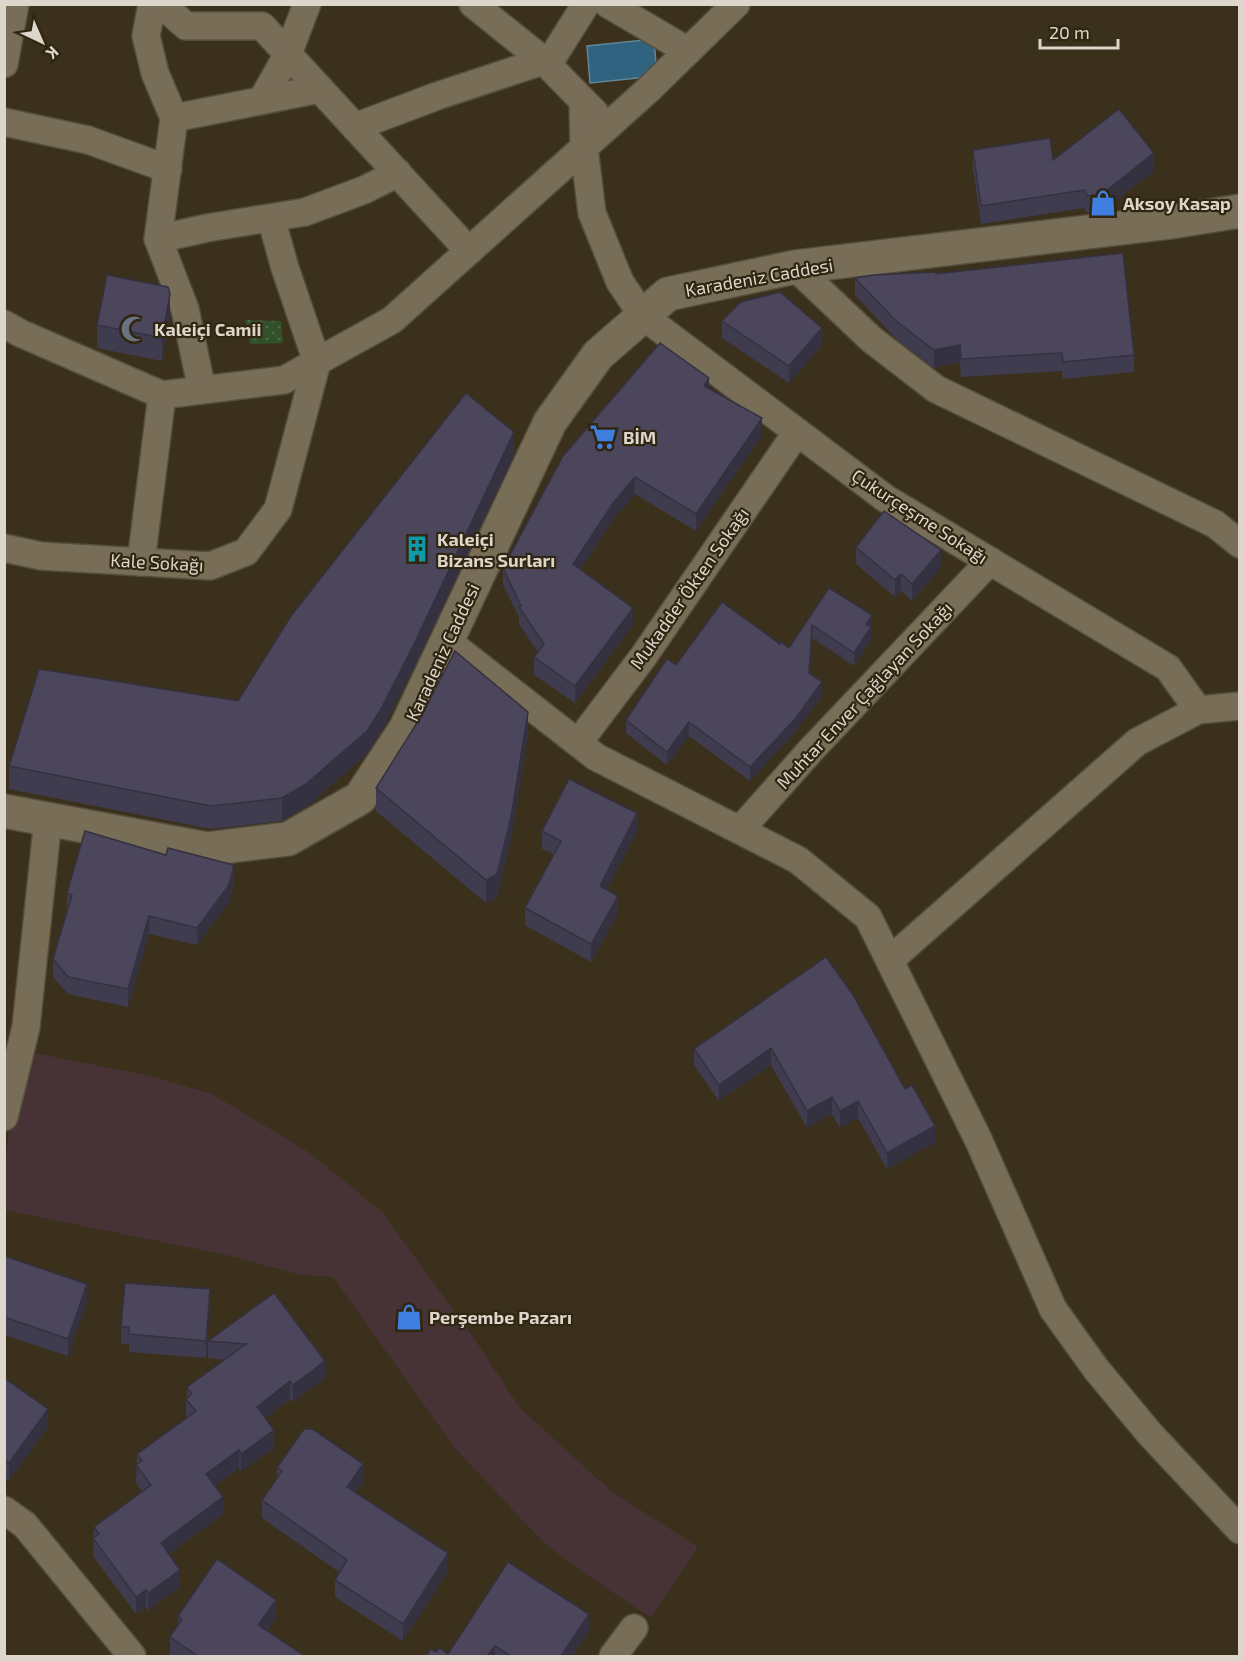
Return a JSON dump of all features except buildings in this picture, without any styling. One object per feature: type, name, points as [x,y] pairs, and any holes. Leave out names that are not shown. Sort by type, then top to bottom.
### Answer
[{"type":"street","points":[[4,64],[15,4]]},
{"type":"street","points":[[152,4],[146,36],[155,73],[174,118],[158,238],[185,309],[202,390]]},
{"type":"street","points":[[161,4],[186,26],[262,26],[469,251]]},
{"type":"street","points":[[262,100],[288,54],[307,4]]},
{"type":"street","points":[[473,4],[544,61],[608,126]]},
{"type":"street","points":[[355,127],[437,96],[552,58],[586,4]]},
{"type":"street","points":[[608,4],[688,51]]},
{"type":"street","points":[[4,324],[162,395],[284,380],[392,320],[608,126],[736,4]]},
{"type":"street","points":[[174,118],[320,90]]},
{"type":"street","name":"Çukurçeşme Sokağı","points":[[584,101],[584,148],[592,213],[620,282],[643,316],[885,498],[1168,668],[1198,710]]},
{"type":"street","points":[[4,122],[88,140],[168,169]]},
{"type":"street","points":[[158,238],[305,212],[364,190],[398,174]]},
{"type":"street","name":"Karadeniz Caddesi","points":[[4,811],[207,849],[288,839],[360,798],[406,728],[550,422],[598,355],[668,294],[795,267],[1159,224],[1239,211]]},
{"type":"street","points":[[272,218],[285,268],[317,362]]},
{"type":"street","points":[[795,267],[871,339],[936,389],[1215,524],[1239,544]]},
{"type":"street","name":"Kale Sokağı","points":[[4,549],[41,556],[210,566],[246,552],[278,509],[317,362]]},
{"type":"street","points":[[141,562],[162,395]]},
{"type":"street","name":"Mukadder Ökten Sokağı","points":[[578,743],[643,657],[797,432]]},
{"type":"street","name":"Muhtar Enver Çağlayan Sokağı","points":[[740,830],[990,561]]},
{"type":"street","points":[[447,641],[597,757],[798,860],[868,917],[978,1139],[1053,1310],[1096,1369],[1150,1434],[1239,1530]]},
{"type":"street","points":[[890,960],[1137,742],[1198,710],[1239,706]]},
{"type":"street","points":[[4,1118],[15,1023],[48,819]]},
{"type":"street","points":[[4,1510],[25,1525],[132,1656]]},
{"type":"street","points":[[613,1656],[634,1628]]},
{"type":"shaded area","name":"Perşembe Pazarı","points":[[34,1053],[147,1075],[212,1094],[310,1153],[382,1212],[473,1337],[520,1408],[611,1491],[698,1547],[651,1618],[568,1562],[541,1540],[454,1447],[333,1277],[297,1274],[227,1255],[5,1210],[5,1166],[11,1112]]},
{"type":"green space","points":[[245,320],[281,321],[283,343],[250,344]]},
{"type":"water","points":[[654,39],[657,76],[590,83],[587,46]]},
{"type":"place","name":"Aksoy Kasap","points":[[1103,203]]},
{"type":"place","name":"Kaleiçi Camii","points":[[134,329]]},
{"type":"place","name":"BİM","points":[[603,437]]},
{"type":"place","name":"Kaleiçi Bizans Surları","points":[[417,549]]},
{"type":"place","name":"Perşembe Pazarı","points":[[409,1317]]}]
